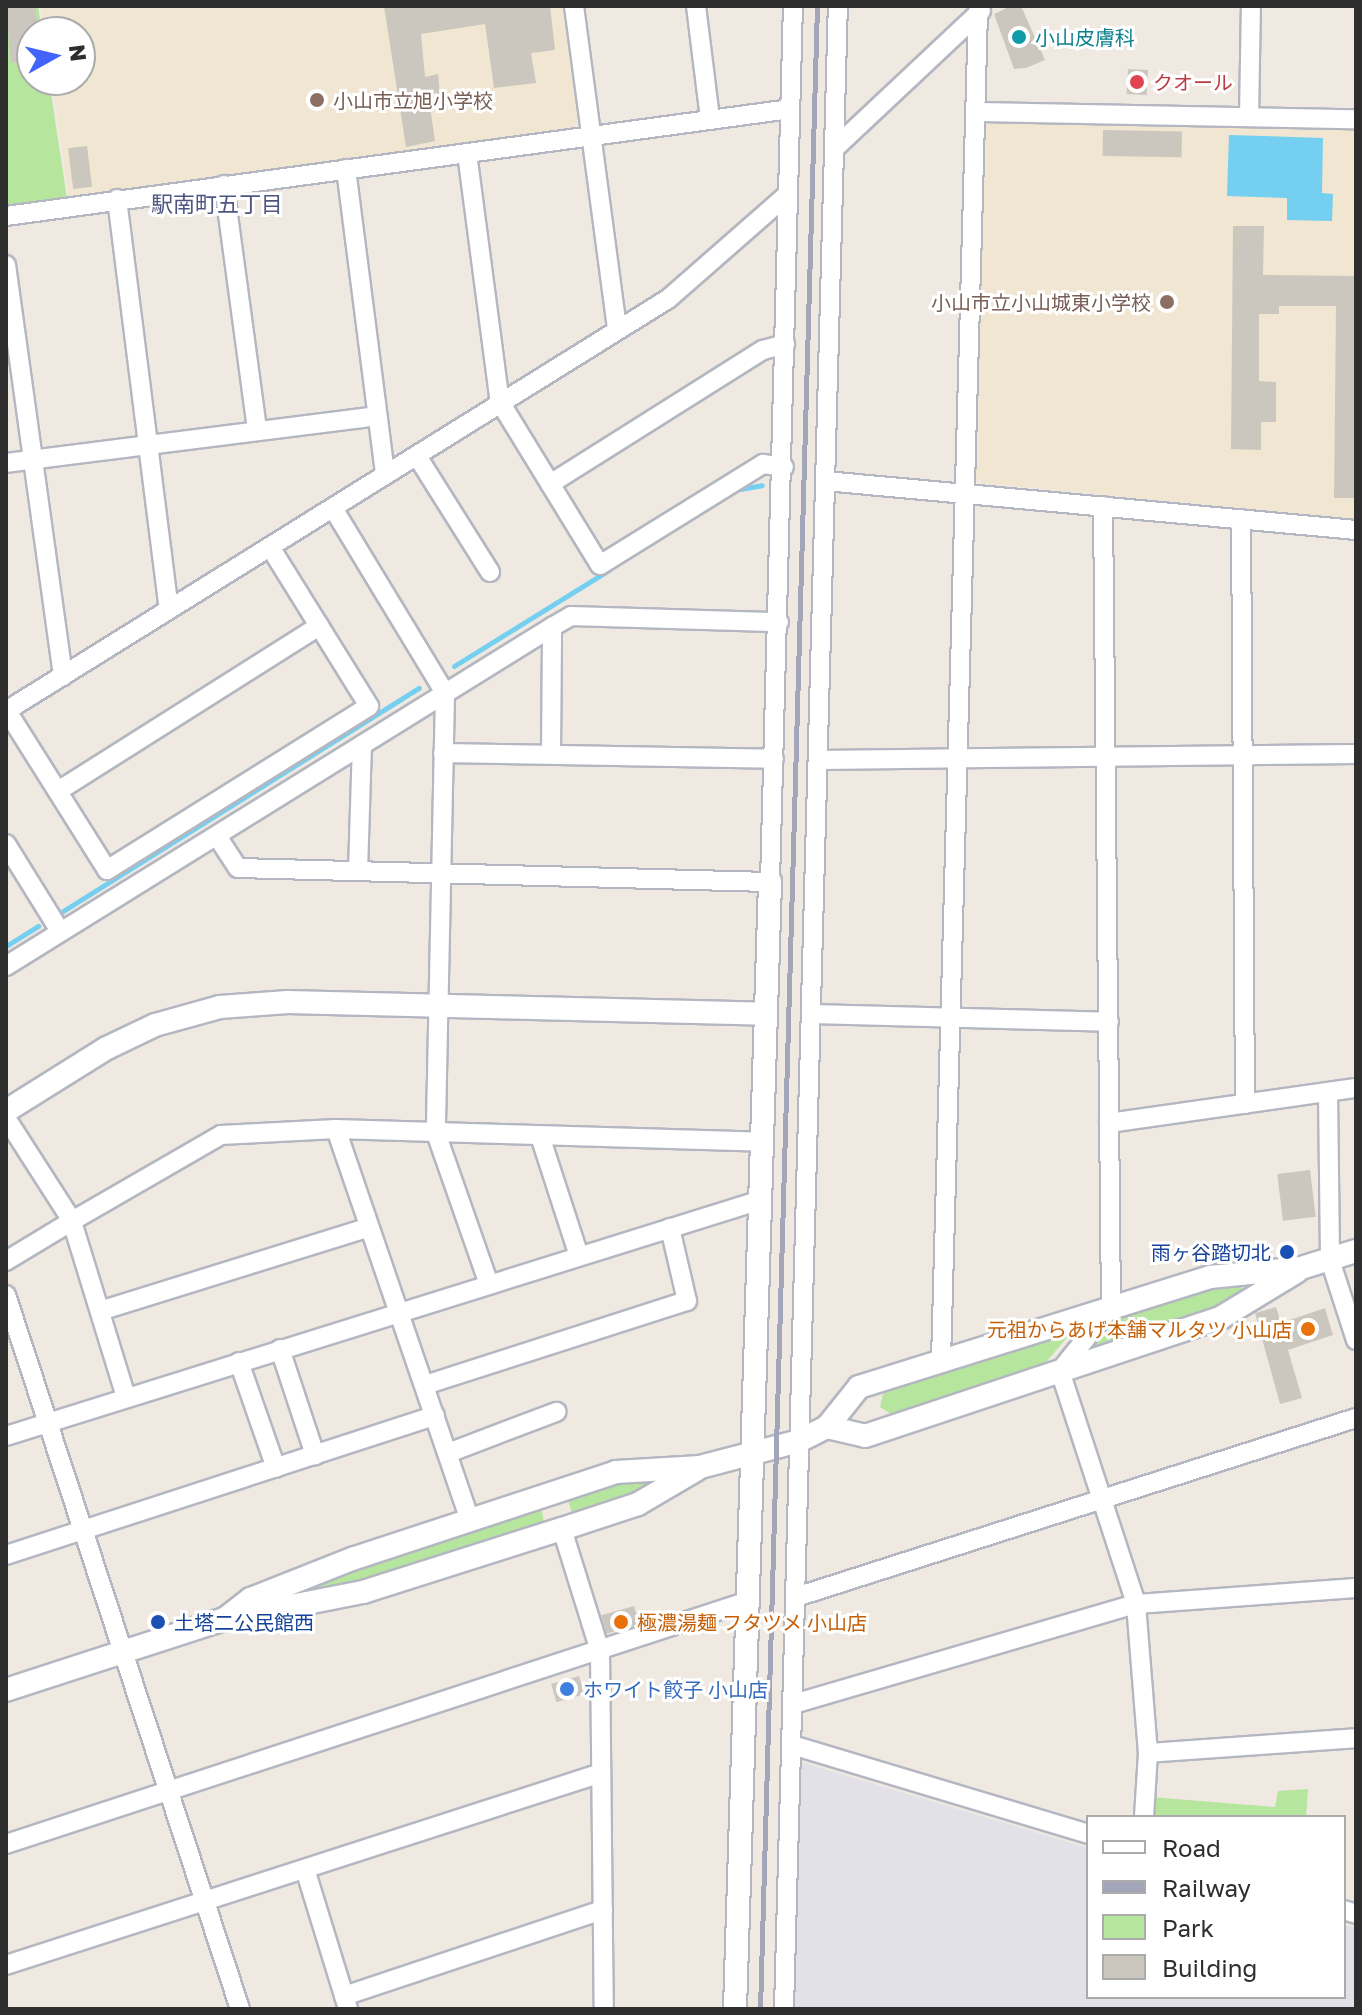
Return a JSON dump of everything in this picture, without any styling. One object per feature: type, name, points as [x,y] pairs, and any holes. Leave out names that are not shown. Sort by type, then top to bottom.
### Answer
[{"type":"street","points":[[574,6],[617,328]]},
{"type":"street","points":[[696,6],[710,119]]},
{"type":"street","points":[[735,2009],[784,467],[793,6]]},
{"type":"street","points":[[784,2009],[838,6]]},
{"type":"street","points":[[1249,117],[1252,7]]},
{"type":"street","points":[[836,147],[982,10]]},
{"type":"street","points":[[941,1361],[976,112],[982,10]]},
{"type":"street","points":[[6,216],[790,109]]},
{"type":"street","points":[[976,112],[1356,119]]},
{"type":"street","points":[[467,153],[500,402],[600,565],[763,464],[784,467]]},
{"type":"street","points":[[346,169],[385,475]]},
{"type":"street","points":[[224,185],[257,430]]},
{"type":"street","points":[[270,547],[369,706],[107,870],[6,711],[668,299],[787,195]]},
{"type":"street","points":[[117,199],[169,609]]},
{"type":"street","points":[[6,265],[63,676]]},
{"type":"street","points":[[550,484],[763,350],[785,344]]},
{"type":"street","points":[[6,463],[377,416]]},
{"type":"street","points":[[417,456],[490,572]]},
{"type":"street","points":[[825,481],[1356,530]]},
{"type":"street","points":[[1060,1371],[1111,1307],[1103,506]]},
{"type":"street","points":[[333,508],[445,693],[436,1133],[489,1284]]},
{"type":"street","points":[[1241,519],[1245,1104]]},
{"type":"street","points":[[6,966],[571,616],[779,622]]},
{"type":"street","points":[[58,791],[319,626]]},
{"type":"street","points":[[551,753],[552,627]]},
{"type":"street","points":[[358,871],[362,745]]},
{"type":"street","points":[[443,753],[774,759]]},
{"type":"street","points":[[819,760],[959,761],[1356,754]]},
{"type":"street","points":[[217,836],[238,868],[770,882]]},
{"type":"street","points":[[6,844],[60,931]]},
{"type":"street","points":[[6,1111],[107,1048],[155,1025],[220,1007],[288,1002],[765,1014]]},
{"type":"street","points":[[811,1014],[1109,1022]]},
{"type":"street","points":[[1109,1123],[1356,1088]]},
{"type":"street","points":[[1328,1092],[1330,1260],[1356,1340]]},
{"type":"street","points":[[6,1118],[72,1221],[126,1397]]},
{"type":"street","points":[[6,1261],[221,1135],[336,1129],[762,1142]]},
{"type":"street","points":[[336,1129],[367,1228],[401,1311],[470,1521]]},
{"type":"street","points":[[540,1136],[579,1256]]},
{"type":"street","points":[[6,1436],[761,1200]]},
{"type":"street","points":[[100,1311],[367,1228]]},
{"type":"street","points":[[425,1385],[687,1301],[670,1228]]},
{"type":"street","points":[[225,1619],[251,1599],[616,1472],[700,1467],[799,1441],[827,1427],[859,1387],[1210,1277],[1301,1268],[1356,1251]]},
{"type":"street","points":[[827,1427],[865,1436],[1222,1317],[1301,1268]]},
{"type":"street","points":[[6,1295],[240,2009]]},
{"type":"street","points":[[280,1349],[315,1455]]},
{"type":"street","points":[[239,1362],[276,1468]]},
{"type":"street","points":[[1060,1371],[1136,1604],[1148,1753],[1144,1815]]},
{"type":"street","points":[[448,1453],[556,1412]]},
{"type":"street","points":[[6,1555],[435,1416]]},
{"type":"street","points":[[796,1597],[1356,1418]]},
{"type":"street","points":[[6,1690],[225,1619],[363,1592],[562,1529],[638,1504],[700,1467]]},
{"type":"street","points":[[562,1529],[600,1651],[604,2009]]},
{"type":"street","points":[[793,1704],[1136,1604],[1356,1588]]},
{"type":"street","points":[[6,1844],[748,1601]]},
{"type":"street","points":[[1148,1753],[1356,1738]]},
{"type":"street","points":[[792,1745],[1086,1833]]},
{"type":"street","points":[[6,1965],[601,1773]]},
{"type":"street","points":[[305,1869],[346,2002],[603,1910]]},
{"type":"shaded area","name":"小山市立旭小学校","points":[[41,6],[568,6],[582,117],[566,132],[69,196],[54,96],[96,96],[96,16],[42,16]]},
{"type":"shaded area","name":"小山市立小山城東小学校","points":[[993,120],[1356,127],[1356,519],[984,483],[973,475],[983,130]]},
{"type":"shaded area","points":[[800,1762],[1086,1847],[1086,1999],[1346,1999],[1346,1926],[1356,1928],[1356,2009],[793,2009]]},
{"type":"green space","points":[[6,6],[38,6],[40,16],[16,16],[16,96],[51,96],[67,199],[6,208]]},
{"type":"green space","points":[[1219,1284],[1246,1288],[1224,1305],[1079,1355],[1114,1316]]},
{"type":"green space","points":[[1075,1328],[1042,1367],[894,1416],[880,1407],[883,1394],[930,1374]]},
{"type":"green space","points":[[647,1477],[648,1491],[574,1520],[566,1493]]},
{"type":"green space","points":[[533,1503],[542,1509],[544,1525],[296,1602],[293,1590]]},
{"type":"green space","points":[[1308,1789],[1306,1815],[1148,1815],[1150,1797],[1275,1807],[1278,1791]]},
{"type":"water","points":[[1229,135],[1323,138],[1322,193],[1333,194],[1332,221],[1287,220],[1287,198],[1227,196]]},
{"type":"building","points":[[35,6],[36,16],[16,16],[16,62],[11,63],[6,8]]},
{"type":"building","points":[[384,6],[550,6],[555,50],[531,53],[536,83],[494,88],[485,24],[421,34],[425,77],[438,74],[441,105],[430,107],[435,141],[406,147]]},
{"type":"building","name":"小山皮膚科","points":[[1011,6],[1021,6],[1045,60],[1014,69],[994,14]]},
{"type":"building","name":"クオール","points":[[1128,69],[1148,70],[1147,95],[1127,94]]},
{"type":"building","points":[[1103,130],[1182,131],[1182,157],[1103,156]]},
{"type":"building","points":[[87,146],[92,187],[73,189],[68,148]]},
{"type":"building","points":[[1233,226],[1264,226],[1263,275],[1356,276],[1356,498],[1334,498],[1336,306],[1279,306],[1279,314],[1259,314],[1259,381],[1276,382],[1276,422],[1261,422],[1261,450],[1231,449]]},
{"type":"building","points":[[1310,1170],[1316,1217],[1283,1221],[1277,1174]]},
{"type":"building","points":[[1276,1307],[1281,1323],[1325,1308],[1333,1335],[1288,1350],[1302,1398],[1280,1404],[1255,1313]]},
{"type":"building","name":"極濃湯麺 フタツメ 小山店","points":[[634,1606],[639,1624],[607,1634],[601,1615]]},
{"type":"building","name":"ホワイト餃子 小山店","points":[[579,1676],[584,1694],[556,1702],[551,1684]]},
{"type":"waterway","points":[[740,489],[762,485]]},
{"type":"waterway","points":[[454,666],[609,570]]},
{"type":"waterway","points":[[63,911],[419,688]]},
{"type":"waterway","points":[[6,946],[38,926]]},
{"type":"railway","points":[[760,2009],[817,6]]},
{"type":"place","name":"小山皮膚科","points":[[1019,37]]},
{"type":"place","name":"クオール","points":[[1137,82]]},
{"type":"place","name":"小山市立旭小学校","points":[[317,100]]},
{"type":"place","name":"小山市立小山城東小学校","points":[[1167,302]]},
{"type":"place","name":"雨ヶ谷踏切北","points":[[1287,1252]]},
{"type":"place","name":"元祖からあげ本舗マルタツ 小山店","points":[[1308,1329]]},
{"type":"place","name":"土塔二公民館西","points":[[158,1622]]},
{"type":"place","name":"極濃湯麺 フタツメ 小山店","points":[[621,1622]]},
{"type":"place","name":"ホワイト餃子 小山店","points":[[567,1689]]},
{"type":"district","name":"駅南町五丁目","points":[[217,204]]}]
